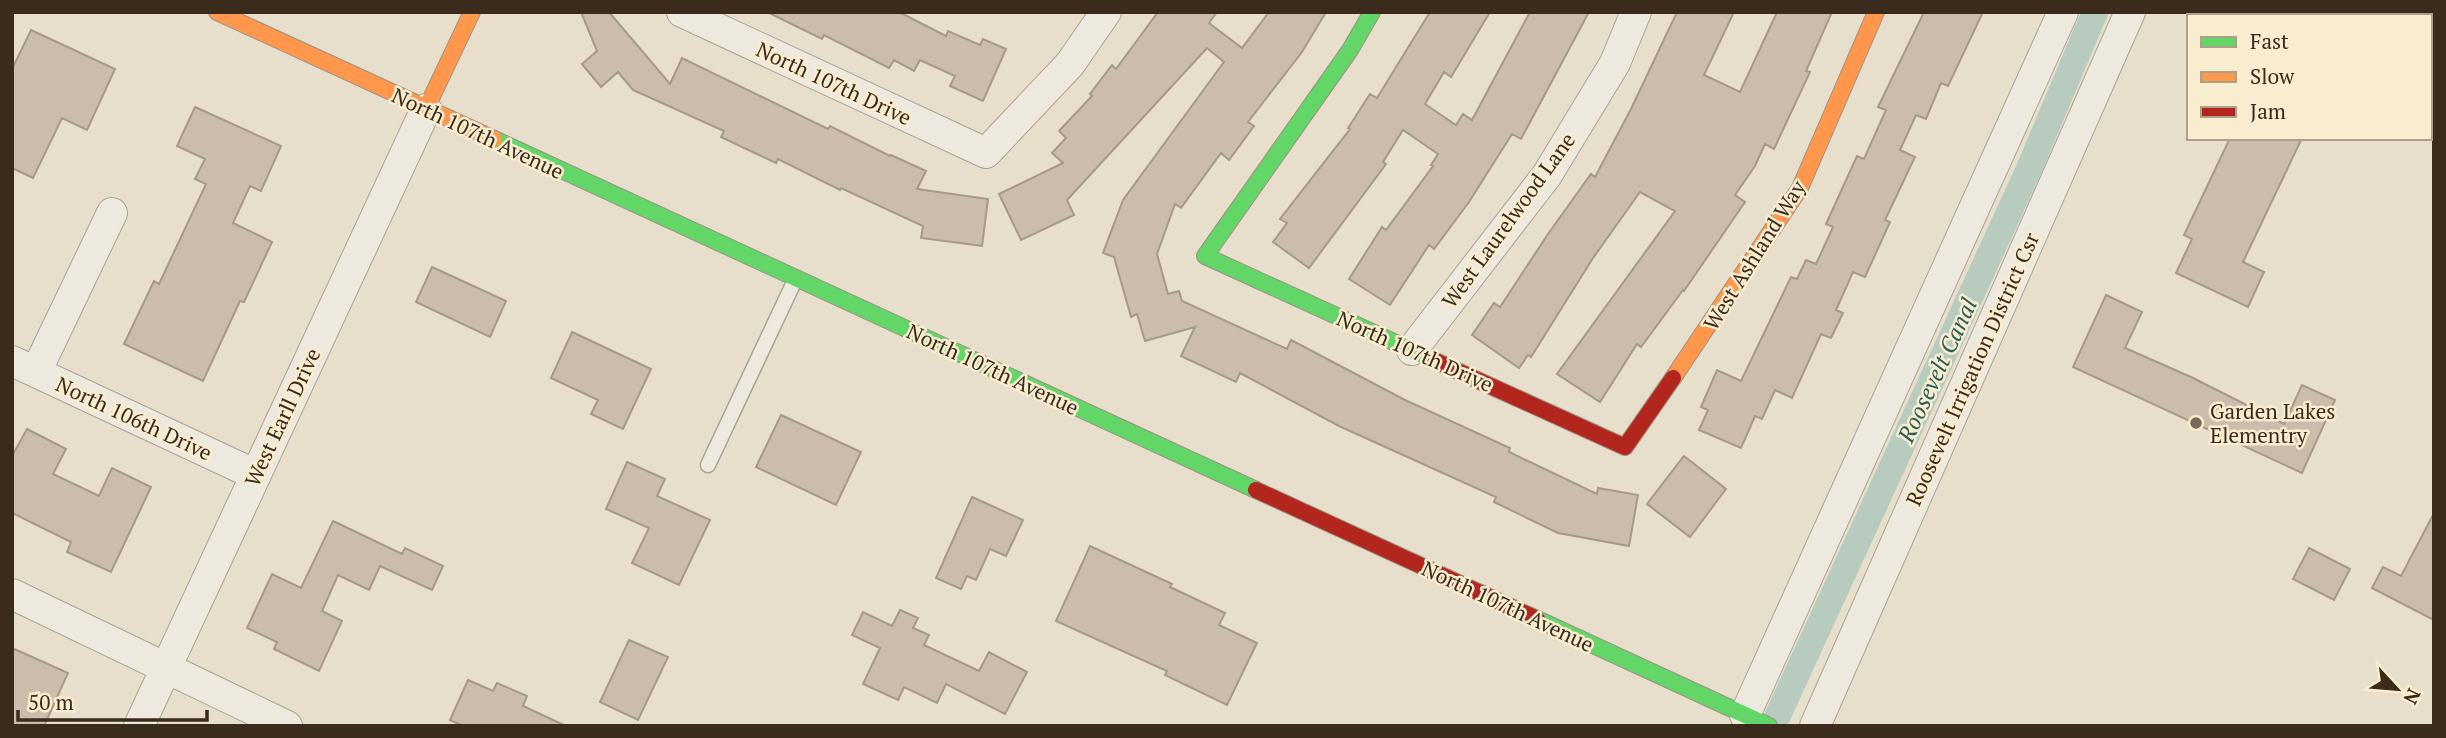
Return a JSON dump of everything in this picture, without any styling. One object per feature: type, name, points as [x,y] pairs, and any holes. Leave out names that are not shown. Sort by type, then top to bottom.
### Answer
[{"type":"main road","name":"North 107th Avenue","points":[[217,12],[1757,720]]},
{"type":"main road","points":[[426,109],[472,12]]},
{"type":"main road","name":"North 107th Drive","points":[[1372,12],[1350,50],[1205,256],[1625,447]]},
{"type":"main road","name":"West Ashland Way","points":[[1625,447],[1715,318],[1800,188],[1875,12]]},
{"type":"street","name":"North 107th Drive","points":[[682,12],[986,153],[1070,64],[1106,12]]},
{"type":"street","name":"West Laurelwood Lane","points":[[1412,350],[1547,175],[1615,64],[1636,12]]},
{"type":"street","points":[[1757,720],[2063,12]]},
{"type":"street","name":"Roosevelt Irrigation District Csr","points":[[1815,726],[2130,12]]},
{"type":"street","name":"West Earll Drive","points":[[139,726],[426,109]]},
{"type":"street","points":[[24,366],[112,213]]},
{"type":"street","name":"North 106th Drive","points":[[24,366],[256,475]]},
{"type":"street","points":[[12,593],[287,726]]},
{"type":"lane","points":[[708,466],[796,279]]},
{"type":"building","points":[[581,12],[609,12],[670,84],[682,58],[828,129],[830,126],[926,171],[917,189],[988,199],[982,246],[921,238],[923,226],[841,188],[840,190],[778,159],[776,163],[721,137],[724,131],[633,90],[618,72],[601,87],[582,64],[597,51]]},
{"type":"building","points":[[767,12],[899,12],[946,36],[948,31],[980,45],[983,39],[1006,49],[983,101],[950,86],[955,76],[920,60],[914,71],[894,60],[889,68],[824,35],[822,39]]},
{"type":"building","points":[[1158,12],[1217,12],[1209,23],[1242,48],[1269,12],[1326,12],[1302,52],[1248,122],[1254,126],[1229,160],[1221,153],[1181,208],[1175,204],[1157,254],[1168,294],[1179,291],[1182,301],[1287,349],[1291,340],[1405,400],[1510,448],[1509,452],[1597,494],[1598,488],[1638,495],[1629,546],[1558,533],[1494,502],[1496,497],[1339,426],[1240,373],[1236,382],[1181,356],[1195,327],[1145,341],[1137,314],[1131,317],[1114,257],[1103,253],[1123,200],[1224,62],[1207,48],[1067,200],[1074,215],[1021,240],[999,194],[1063,163],[1052,153],[1066,138],[1059,131],[1092,96],[1090,94],[1112,65],[1116,69]]},
{"type":"building","points":[[1430,12],[1490,12],[1451,77],[1444,72],[1425,104],[1456,125],[1463,114],[1472,120],[1530,12],[1589,12],[1521,139],[1512,134],[1469,202],[1434,249],[1429,245],[1390,305],[1349,279],[1382,227],[1386,230],[1433,166],[1431,165],[1438,154],[1403,130],[1383,162],[1386,164],[1309,268],[1273,242],[1287,223],[1280,219],[1350,129],[1348,128],[1370,94],[1377,98]]},
{"type":"building","points":[[1677,12],[1734,12],[1704,75],[1740,92],[1777,12],[1832,12],[1806,71],[1810,72],[1774,149],[1765,144],[1755,166],[1735,195],[1745,202],[1684,291],[1641,347],[1637,344],[1600,402],[1557,374],[1675,211],[1640,192],[1593,258],[1531,357],[1528,355],[1519,368],[1472,335],[1494,303],[1500,307],[1591,174],[1595,177]]},
{"type":"building","points":[[1924,12],[1983,12],[1948,86],[1941,83],[1926,119],[1916,115],[1900,150],[1915,157],[1885,220],[1890,222],[1865,277],[1853,272],[1836,310],[1843,313],[1831,338],[1821,334],[1792,398],[1775,390],[1762,419],[1755,416],[1741,448],[1699,430],[1708,410],[1701,407],[1717,370],[1741,381],[1791,277],[1797,279],[1806,260],[1816,264],[1833,227],[1826,224],[1857,156],[1864,159],[1886,110],[1878,107]]},
{"type":"building","points":[[31,30],[115,69],[87,130],[62,118],[33,178],[12,168],[12,69]]},
{"type":"building","points":[[195,107],[281,146],[261,191],[250,186],[233,223],[272,242],[244,302],[240,301],[203,381],[124,344],[154,281],[159,284],[206,184],[195,179],[205,159],[177,146]]},
{"type":"building","points":[[2229,140],[2301,140],[2243,262],[2264,272],[2248,307],[2176,273],[2192,239],[2184,235]]},
{"type":"building","points":[[432,267],[506,301],[490,337],[416,302]]},
{"type":"building","points":[[2106,295],[2142,312],[2125,348],[2191,377],[2284,424],[2302,385],[2335,400],[2302,473],[2073,367]]},
{"type":"building","points":[[572,332],[651,369],[623,429],[591,414],[598,400],[551,378]]},
{"type":"building","points":[[781,415],[861,452],[836,505],[756,467]]},
{"type":"building","points":[[27,429],[66,449],[53,474],[99,496],[112,468],[151,487],[111,572],[67,552],[71,542],[12,513],[12,456]]},
{"type":"building","points":[[1684,456],[1726,489],[1690,537],[1647,504]]},
{"type":"building","points":[[627,462],[665,479],[657,496],[710,520],[679,585],[632,563],[649,528],[606,509]]},
{"type":"building","points":[[972,497],[1023,520],[1006,556],[990,549],[976,580],[967,576],[961,589],[936,578]]},
{"type":"building","points":[[2434,513],[2434,620],[2372,588],[2383,567],[2401,576]]},
{"type":"building","points":[[333,521],[402,554],[405,548],[443,566],[432,590],[380,566],[369,590],[338,575],[322,611],[342,621],[319,671],[274,649],[277,642],[247,628],[272,574],[301,588]]},
{"type":"building","points":[[1090,546],[1172,584],[1170,587],[1225,613],[1219,625],[1257,643],[1227,705],[1165,675],[1167,671],[1056,621]]},
{"type":"building","points":[[2309,548],[2350,569],[2334,600],[2293,579]]},
{"type":"building","points":[[900,610],[918,618],[913,628],[929,635],[924,645],[979,671],[989,652],[1027,672],[1005,714],[946,684],[937,703],[904,687],[898,700],[863,684],[880,648],[852,635],[863,612],[892,626]]},
{"type":"building","points":[[629,640],[668,657],[638,720],[600,702]]},
{"type":"building","points":[[12,648],[68,673],[44,726],[12,726]]},
{"type":"building","points":[[468,680],[493,691],[497,683],[527,696],[523,706],[566,726],[463,726],[450,720]]},
{"type":"waterway","name":"Roosevelt Canal","points":[[1773,726],[2028,171],[2095,12]]},
{"type":"traffic: fast","points":[[1372,12],[1350,50],[1205,256],[1431,359]]},
{"type":"traffic: fast","points":[[494,139],[1256,490]]},
{"type":"traffic: fast","points":[[1537,619],[1769,726]]},
{"type":"traffic: slow","points":[[217,12],[494,139]]},
{"type":"traffic: slow","points":[[426,109],[472,12]]},
{"type":"traffic: slow","points":[[1673,378],[1800,188],[1876,12]]},
{"type":"traffic: jam","points":[[1431,359],[1625,447],[1673,378]]},
{"type":"traffic: jam","points":[[1256,490],[1537,619]]},
{"type":"place","name":"Garden Lakes Elementry","points":[[2196,423]]}]
